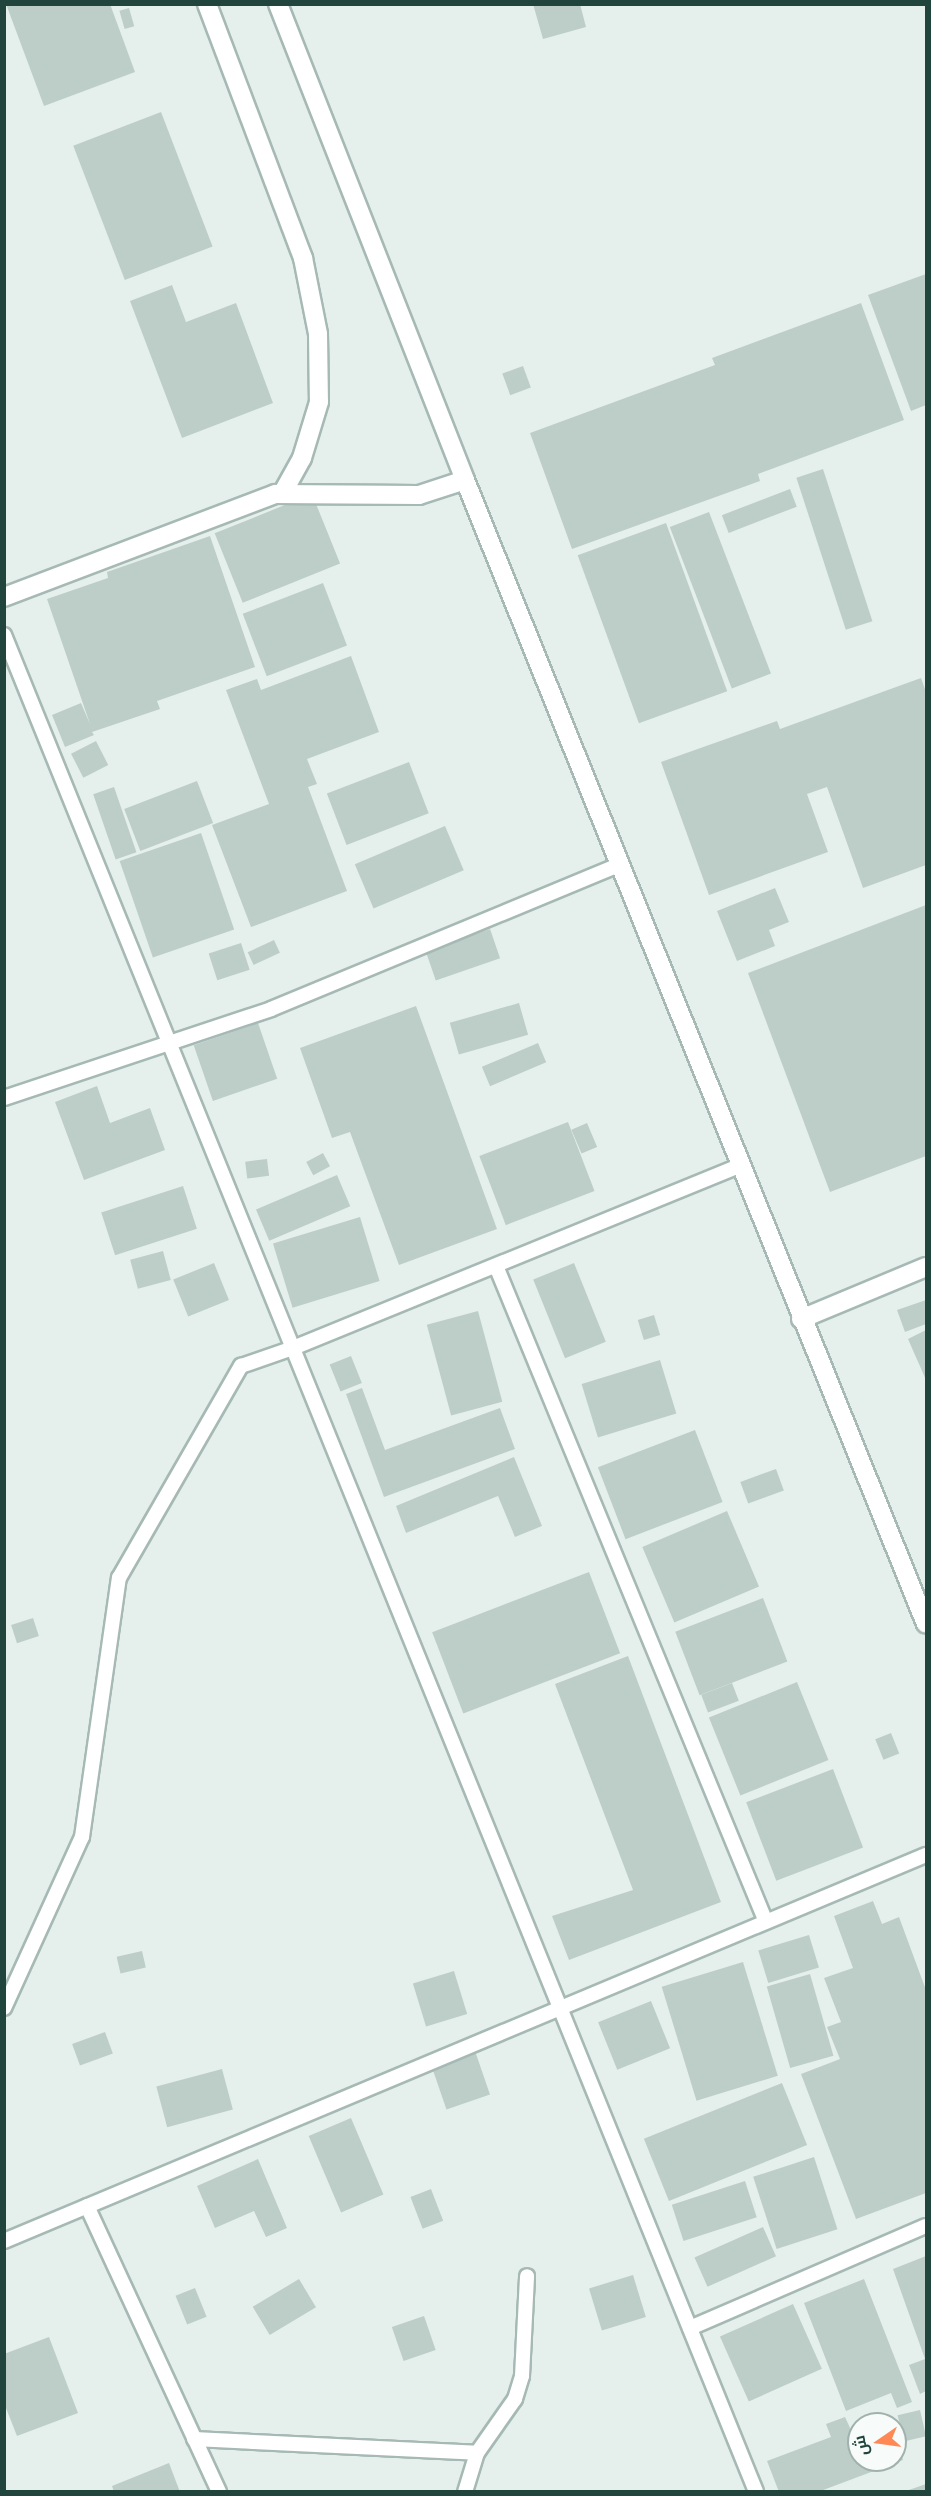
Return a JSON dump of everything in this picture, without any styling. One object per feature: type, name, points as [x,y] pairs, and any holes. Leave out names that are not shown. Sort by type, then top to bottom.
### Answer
[{"type":"street","points":[[207,4],[303,258],[318,334],[319,402],[302,458],[284,492]]},
{"type":"street","points":[[278,4],[619,865],[801,1319],[927,1624]]},
{"type":"street","points":[[4,597],[284,492],[419,495],[465,480]]},
{"type":"street","points":[[801,1319],[927,1267]]},
{"type":"lane","points":[[4,635],[756,2492]]},
{"type":"lane","points":[[4,1098],[271,1009],[619,865]]},
{"type":"lane","points":[[4,2008],[82,1836],[119,1578],[241,1366],[293,1348],[740,1166]]},
{"type":"lane","points":[[496,1266],[766,1922]]},
{"type":"lane","points":[[4,2241],[927,1855]]},
{"type":"lane","points":[[87,2206],[219,2492]]},
{"type":"lane","points":[[690,2328],[927,2226]]},
{"type":"lane","points":[[465,2492],[477,2453],[514,2399],[522,2376],[527,2276]]},
{"type":"lane","points":[[194,2439],[477,2453]]},
{"type":"building","points":[[6,4],[110,4],[135,72],[44,106]]},
{"type":"building","points":[[533,4],[580,4],[586,27],[543,39]]},
{"type":"building","points":[[129,8],[134,26],[125,29],[119,11]]},
{"type":"building","points":[[161,112],[213,246],[125,280],[73,146]]},
{"type":"building","points":[[926,274],[926,405],[911,411],[868,295]]},
{"type":"building","points":[[172,285],[186,322],[236,303],[273,403],[182,438],[130,301]]},
{"type":"building","points":[[861,303],[904,420],[758,474],[760,481],[572,549],[530,433],[715,365],[712,358]]},
{"type":"building","points":[[523,366],[531,388],[510,395],[502,374]]},
{"type":"building","points":[[823,469],[872,621],[846,630],[796,478]]},
{"type":"building","points":[[790,489],[797,507],[729,533],[722,515]]},
{"type":"building","points":[[312,494],[340,564],[243,603],[215,533]]},
{"type":"building","points":[[709,512],[771,674],[732,689],[670,527]]},
{"type":"building","points":[[666,523],[727,691],[639,723],[578,555]]},
{"type":"building","points":[[210,536],[255,667],[157,701],[160,709],[92,732],[94,735],[65,747],[52,715],[81,703],[90,724],[47,599],[108,578],[107,572]]},
{"type":"building","points":[[323,583],[347,646],[267,676],[243,614]]},
{"type":"building","points":[[351,656],[379,732],[307,759],[317,784],[308,787],[347,891],[251,927],[212,825],[269,804],[226,690],[257,679],[261,690]]},
{"type":"building","points":[[921,678],[926,692],[926,865],[863,888],[827,787],[807,794],[828,852],[709,895],[661,762],[777,721],[780,729]]},
{"type":"building","points":[[96,741],[108,765],[83,778],[71,754]]},
{"type":"building","points":[[409,762],[429,813],[347,845],[327,794]]},
{"type":"building","points":[[197,781],[213,823],[140,851],[124,809]]},
{"type":"building","points":[[114,787],[136,852],[116,859],[93,794]]},
{"type":"building","points":[[445,826],[464,870],[374,908],[355,864]]},
{"type":"building","points":[[201,833],[234,929],[153,957],[120,861]]},
{"type":"building","points":[[775,888],[789,922],[769,930],[775,946],[737,961],[717,911]]},
{"type":"building","points":[[926,905],[926,1156],[830,1192],[748,973]]},
{"type":"building","points":[[490,929],[500,958],[436,980],[426,951]]},
{"type":"building","points":[[274,940],[280,953],[254,965],[248,952]]},
{"type":"building","points":[[241,943],[250,970],[217,980],[209,954]]},
{"type":"building","points":[[519,1003],[528,1035],[459,1055],[450,1023]]},
{"type":"building","points":[[416,1006],[497,1229],[399,1265],[350,1132],[332,1138],[300,1048]]},
{"type":"building","points":[[258,1023],[277,1079],[213,1101],[194,1045]]},
{"type":"building","points":[[538,1043],[546,1062],[490,1086],[482,1067]]},
{"type":"building","points":[[97,1086],[110,1123],[150,1108],[165,1150],[84,1180],[55,1102]]},
{"type":"building","points":[[568,1122],[595,1191],[506,1225],[479,1156]]},
{"type":"building","points":[[587,1123],[597,1147],[582,1154],[571,1130]]},
{"type":"building","points":[[323,1153],[330,1166],[313,1175],[306,1162]]},
{"type":"building","points":[[267,1159],[269,1176],[247,1179],[245,1162]]},
{"type":"building","points":[[337,1175],[350,1206],[269,1241],[256,1209]]},
{"type":"building","points":[[183,1186],[197,1229],[115,1255],[101,1213]]},
{"type":"building","points":[[360,1217],[380,1281],[293,1308],[273,1244]]},
{"type":"building","points":[[163,1251],[171,1280],[138,1289],[130,1260]]},
{"type":"building","points":[[214,1263],[229,1300],[188,1317],[173,1279]]},
{"type":"building","points":[[574,1263],[606,1342],[565,1358],[533,1279]]},
{"type":"building","points":[[926,1300],[926,1324],[905,1332],[897,1310]]},
{"type":"building","points":[[478,1311],[502,1402],[451,1416],[427,1325]]},
{"type":"building","points":[[654,1315],[660,1335],[644,1340],[638,1320]]},
{"type":"building","points":[[926,1330],[926,1380],[908,1339]]},
{"type":"building","points":[[351,1356],[362,1383],[341,1392],[330,1365]]},
{"type":"building","points":[[660,1360],[676,1414],[598,1438],[582,1384]]},
{"type":"building","points":[[362,1388],[385,1450],[500,1408],[515,1449],[384,1497],[346,1394]]},
{"type":"building","points":[[695,1430],[723,1502],[626,1539],[598,1467]]},
{"type":"building","points":[[514,1457],[542,1526],[515,1537],[498,1496],[406,1533],[396,1506]]},
{"type":"building","points":[[776,1469],[784,1491],[748,1504],[740,1482]]},
{"type":"building","points":[[727,1511],[759,1586],[674,1622],[642,1547]]},
{"type":"building","points":[[589,1572],[620,1653],[463,1713],[432,1632]]},
{"type":"building","points":[[763,1598],[787,1661],[700,1695],[675,1632]]},
{"type":"building","points":[[33,1618],[39,1636],[17,1643],[11,1625]]},
{"type":"building","points":[[628,1656],[721,1902],[569,1960],[552,1916],[633,1890],[555,1684]]},
{"type":"building","points":[[797,1682],[828,1760],[740,1795],[709,1718]]},
{"type":"building","points":[[732,1683],[739,1701],[708,1713],[701,1695]]},
{"type":"building","points":[[891,1733],[899,1753],[883,1760],[875,1739]]},
{"type":"building","points":[[833,1769],[863,1847],[776,1881],[746,1802]]},
{"type":"building","points":[[873,1901],[882,1924],[899,1917],[926,1990],[926,2193],[856,2219],[801,2074],[840,2059],[827,2027],[841,2022],[824,1978],[853,1968],[834,1916]]},
{"type":"building","points":[[809,1935],[819,1968],[768,1983],[758,1950]]},
{"type":"building","points":[[142,1951],[146,1968],[120,1973],[117,1957]]},
{"type":"building","points":[[743,1962],[778,2076],[697,2101],[662,1987]]},
{"type":"building","points":[[454,1971],[467,2014],[426,2027],[413,1984]]},
{"type":"building","points":[[810,1974],[833,2056],[790,2068],[767,1986]]},
{"type":"building","points":[[651,2001],[670,2048],[617,2070],[598,2022]]},
{"type":"building","points":[[105,2032],[113,2054],[80,2066],[72,2044]]},
{"type":"building","points":[[475,2051],[490,2094],[446,2109],[432,2066]]},
{"type":"building","points":[[222,2069],[233,2110],[167,2127],[156,2087]]},
{"type":"building","points":[[782,2083],[807,2145],[669,2201],[644,2139]]},
{"type":"building","points":[[351,2118],[383,2194],[341,2212],[309,2136]]},
{"type":"building","points":[[814,2157],[837,2229],[777,2249],[753,2177]]},
{"type":"building","points":[[258,2159],[287,2228],[266,2237],[254,2211],[215,2228],[197,2186]]},
{"type":"building","points":[[745,2181],[757,2217],[684,2241],[672,2205]]},
{"type":"building","points":[[431,2189],[443,2221],[423,2229],[410,2197]]},
{"type":"building","points":[[763,2227],[776,2256],[707,2287],[694,2258]]},
{"type":"building","points":[[926,2256],[926,2391],[920,2394],[909,2365],[925,2359],[893,2269]]},
{"type":"building","points":[[633,2275],[646,2317],[602,2331],[589,2288]]},
{"type":"building","points":[[299,2279],[316,2307],[270,2335],[253,2307]]},
{"type":"building","points":[[864,2279],[912,2402],[897,2408],[891,2393],[846,2411],[804,2303]]},
{"type":"building","points":[[195,2288],[207,2317],[187,2325],[176,2296]]},
{"type":"building","points":[[793,2304],[822,2369],[749,2401],[720,2337]]},
{"type":"building","points":[[424,2316],[436,2350],[404,2361],[392,2327]]},
{"type":"building","points":[[49,2337],[78,2413],[17,2436],[4,2403],[4,2354]]},
{"type":"building","points":[[920,2410],[926,2436],[907,2441],[907,2413]]},
{"type":"building","points":[[845,2417],[847,2421],[847,2472],[871,2472],[818,2492],[779,2492],[767,2461],[831,2437],[826,2424]]},
{"type":"building","points":[[169,2463],[180,2492],[114,2492],[112,2486]]},
{"type":"building","points":[[926,2484],[926,2492],[906,2492],[906,2491]]}]
